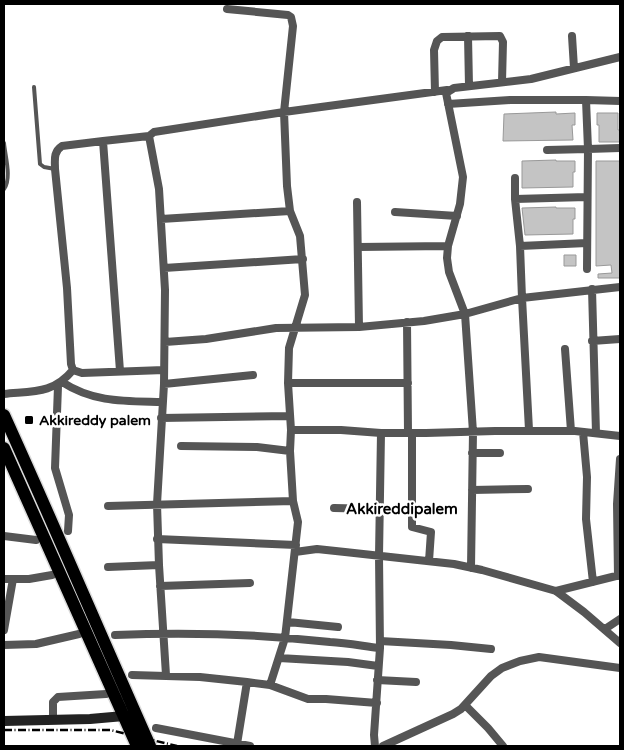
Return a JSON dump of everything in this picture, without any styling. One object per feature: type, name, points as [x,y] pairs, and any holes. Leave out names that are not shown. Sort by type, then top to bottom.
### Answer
[{"type":"main road","points":[[4,415],[150,746]]},
{"type":"main road","points":[[4,448],[137,746]]},
{"type":"street","points":[[227,10],[277,13],[290,17],[292,26],[284,112],[287,186],[290,211],[300,236],[305,295],[289,348],[290,451],[293,501],[298,522],[288,622],[285,638],[270,685]]},
{"type":"street","points":[[435,92],[434,50],[437,41],[442,37],[495,35],[502,38],[502,82]]},
{"type":"street","points":[[468,36],[469,86]]},
{"type":"street","points":[[572,36],[574,68]]},
{"type":"street","points":[[73,370],[54,155],[62,146],[150,136],[154,132],[284,112],[531,78],[620,57]]},
{"type":"street","points":[[447,90],[446,96],[463,177],[457,216],[448,246],[447,258],[449,272],[465,314],[472,432],[471,568]]},
{"type":"street","points":[[448,104],[510,100],[620,100]]},
{"type":"street","points":[[586,100],[588,150],[587,269]]},
{"type":"street","points":[[150,136],[159,189],[165,290],[164,384],[157,504],[157,539],[166,675]]},
{"type":"street","points":[[103,141],[120,371]]},
{"type":"street","points":[[547,150],[620,148]]},
{"type":"street","points":[[515,178],[514,199],[520,246],[530,430]]},
{"type":"street","points":[[514,199],[588,197]]},
{"type":"street","points":[[357,202],[359,327]]},
{"type":"street","points":[[161,219],[290,211]]},
{"type":"street","points":[[395,212],[457,216]]},
{"type":"street","points":[[520,246],[587,243]]},
{"type":"street","points":[[358,247],[448,246]]},
{"type":"street","points":[[164,268],[303,260]]},
{"type":"street","points":[[164,342],[206,339],[269,328],[359,327],[407,322],[465,314],[522,298],[620,287]]},
{"type":"street","points":[[592,289],[596,433]]},
{"type":"street","points":[[407,322],[412,526],[431,532],[429,561]]},
{"type":"street","points":[[592,341],[620,339]]},
{"type":"street","points":[[565,349],[571,430]]},
{"type":"street","points":[[73,370],[82,373],[164,370]]},
{"type":"street","points":[[4,394],[49,388],[60,384],[73,370]]},
{"type":"street","points":[[164,384],[253,374]]},
{"type":"street","points":[[288,383],[408,382]]},
{"type":"street","points":[[60,384],[88,396],[122,401],[162,402]]},
{"type":"street","points":[[60,384],[55,468],[69,515],[68,531]]},
{"type":"street","points":[[161,418],[290,416]]},
{"type":"street","points":[[291,430],[410,433],[571,430],[620,436]]},
{"type":"street","points":[[583,432],[587,477],[586,519],[593,582]]},
{"type":"street","points":[[374,746],[380,644],[378,556],[381,433]]},
{"type":"street","points":[[181,446],[257,447],[290,451]]},
{"type":"street","points":[[472,453],[500,453]]},
{"type":"street","points":[[556,592],[619,576],[617,504],[620,460]]},
{"type":"street","points":[[472,490],[528,489]]},
{"type":"street","points":[[108,506],[293,501]]},
{"type":"street","points":[[334,508],[379,509]]},
{"type":"street","points":[[4,536],[36,540]]},
{"type":"street","points":[[157,539],[317,549],[429,561],[471,568],[556,592],[605,629],[620,643]]},
{"type":"street","points":[[108,567],[159,565]]},
{"type":"street","points":[[4,579],[29,579],[52,575]]},
{"type":"street","points":[[4,630],[13,580]]},
{"type":"street","points":[[160,586],[250,583]]},
{"type":"street","points":[[605,629],[620,619]]},
{"type":"street","points":[[288,622],[338,627]]},
{"type":"street","points":[[4,645],[36,644],[79,634]]},
{"type":"street","points":[[115,635],[162,634],[285,638],[380,644],[452,645],[491,649]]},
{"type":"street","points":[[383,746],[454,714],[465,705],[491,676],[502,668],[539,657],[620,668]]},
{"type":"street","points":[[279,658],[348,662],[378,666]]},
{"type":"street","points":[[132,675],[207,677],[270,685],[308,699],[377,703]]},
{"type":"street","points":[[377,680],[416,682]]},
{"type":"street","points":[[237,744],[247,682]]},
{"type":"street","points":[[53,720],[53,702],[58,697],[106,694]]},
{"type":"street","points":[[465,705],[503,746]]},
{"type":"street","points":[[4,721],[90,719],[124,716]]},
{"type":"street","points":[[156,728],[250,746]]},
{"type":"lane","points":[[34,87],[40,164],[44,167],[55,169]]},
{"type":"lane","points":[[4,143],[8,184],[4,189]]},
{"type":"building","points":[[556,112],[556,114],[575,113],[575,125],[572,125],[573,140],[503,141],[504,114]]},
{"type":"building","points":[[597,113],[618,113],[620,142],[599,142]]},
{"type":"building","points":[[522,161],[575,161],[573,187],[522,188]]},
{"type":"building","points":[[596,161],[620,161],[620,278],[598,278],[598,274],[612,273],[611,265],[596,266]]},
{"type":"building","points":[[522,208],[575,208],[573,234],[525,235]]},
{"type":"building","points":[[564,255],[576,255],[576,266],[564,266]]},
{"type":"railway","points":[[4,730],[110,730],[177,746]]},
{"type":"place","name":"Akkireddy palem","points":[[29,420]]},
{"type":"district","name":"Akkireddipalem","points":[[402,509]]}]
